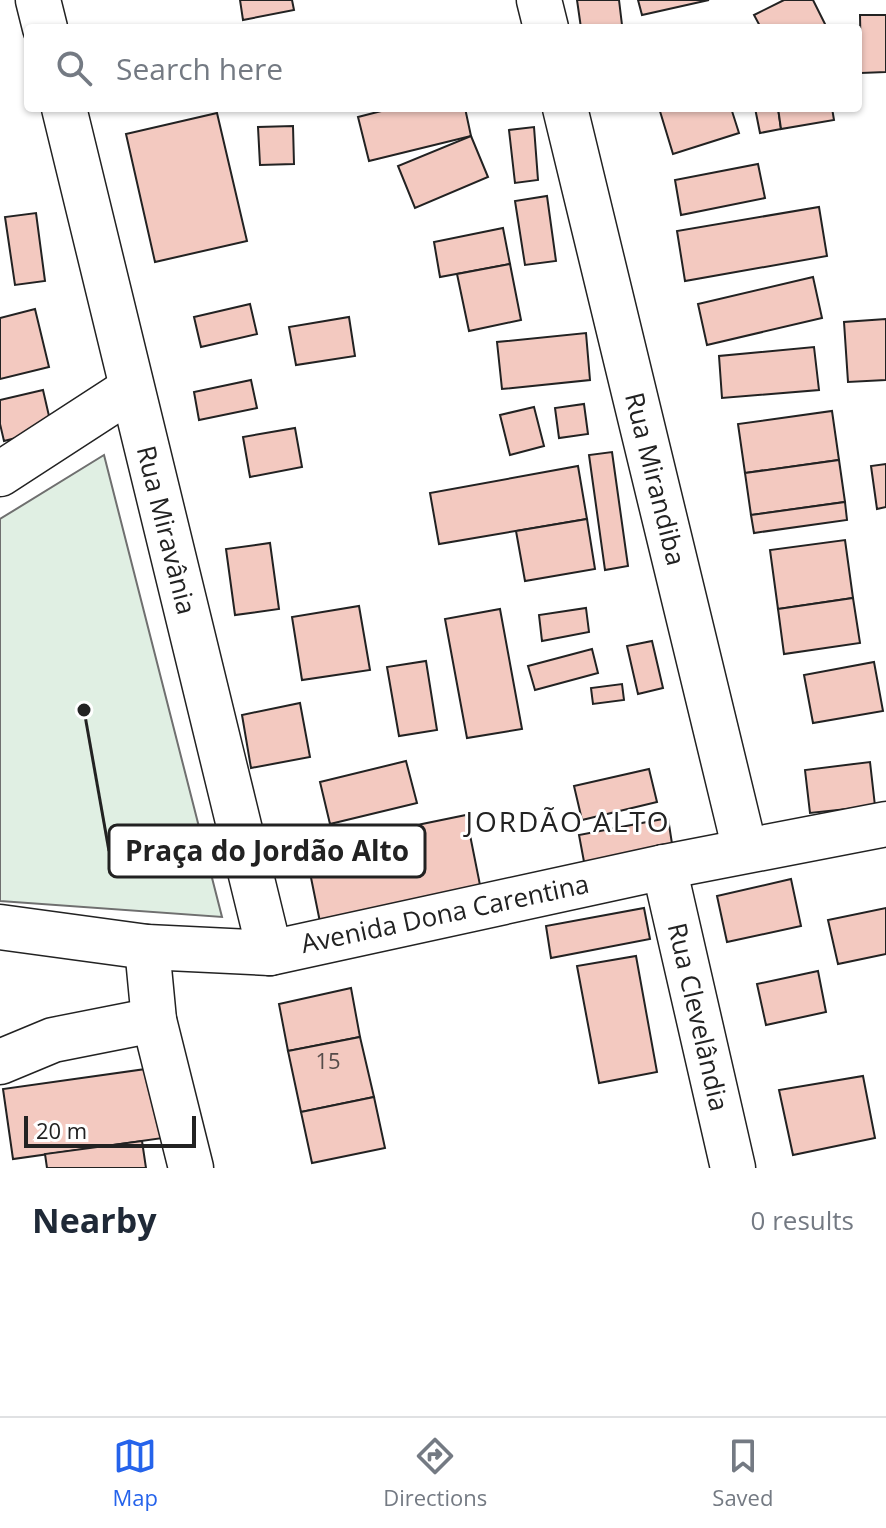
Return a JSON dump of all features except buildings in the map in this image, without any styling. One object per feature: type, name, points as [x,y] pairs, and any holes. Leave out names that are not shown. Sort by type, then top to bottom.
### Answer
[{"type":"street","points":[[38,0],[44,24]]},
{"type":"street","points":[[539,0],[545,24]]},
{"type":"street","name":"Rua Miravânia","points":[[65,112],[270,953]]},
{"type":"street","name":"Rua Mirandiba","points":[[566,112],[745,850]]},
{"type":"street","points":[[0,474],[131,389]]},
{"type":"street","name":"Avenida Dona Carentina","points":[[0,927],[147,947],[270,953],[745,850],[886,824]]},
{"type":"street","name":"Rua Clevelândia","points":[[664,867],[733,1168]]},
{"type":"street","points":[[147,947],[154,1020],[191,1168]]},
{"type":"street","points":[[0,1062],[53,1040],[154,1020]]},
{"type":"green space","points":[[104,455],[222,917],[0,901],[0,519]]},
{"type":"place","name":"Praça do Jordão Alto","points":[[84,710]]},
{"type":"district","name":"JORDÃO ALTO","points":[[568,822]]}]
